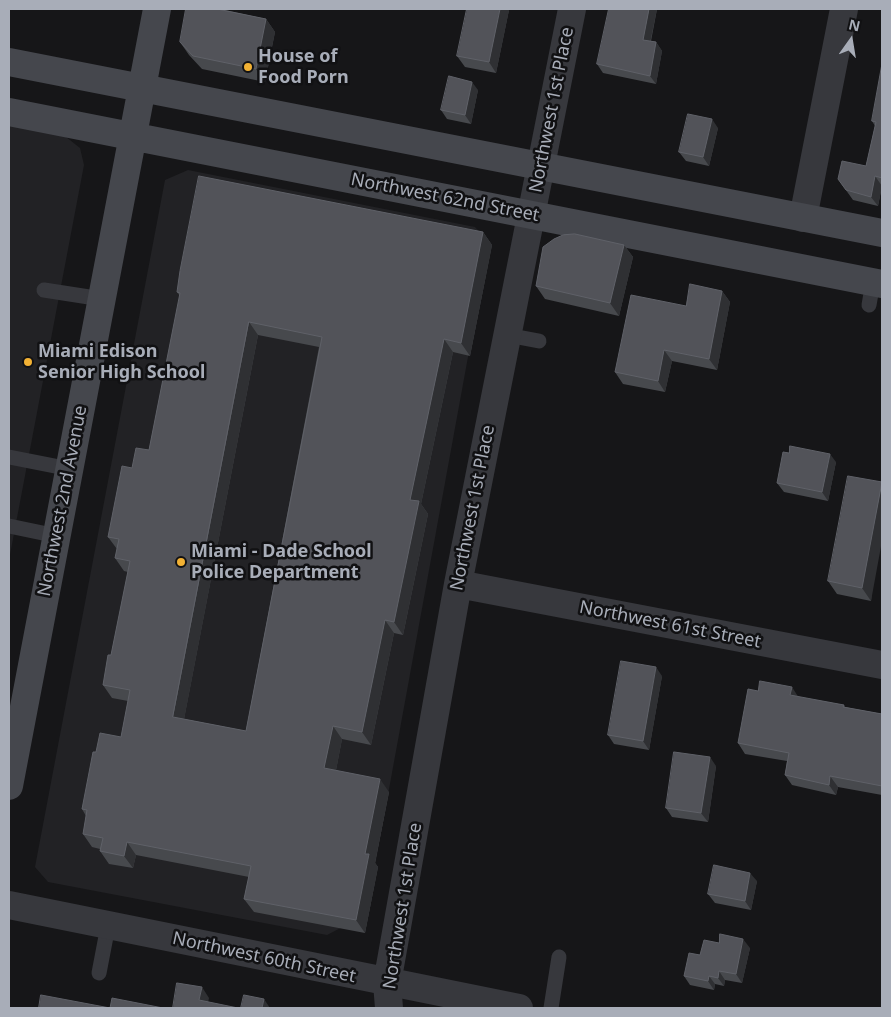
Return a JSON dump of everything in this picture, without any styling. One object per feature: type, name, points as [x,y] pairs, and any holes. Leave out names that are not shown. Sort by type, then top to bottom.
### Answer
[{"type":"main road","name":"Northwest 2nd Avenue","points":[[9,786],[156,9]]},
{"type":"main road","points":[[9,62],[882,233]]},
{"type":"main road","name":"Northwest 62nd Street","points":[[9,112],[531,216],[875,291]]},
{"type":"street","name":"Northwest 1st Place","points":[[388,996],[458,584],[572,9]]},
{"type":"street","points":[[803,218],[844,9]]},
{"type":"street","name":"Northwest 61st Street","points":[[458,584],[882,665]]},
{"type":"street","name":"Northwest 60th Street","points":[[9,905],[108,926],[388,996],[519,1008]]},
{"type":"lane","points":[[44,290],[102,299]]},
{"type":"lane","points":[[507,335],[539,341]]},
{"type":"lane","points":[[9,457],[70,469]]},
{"type":"lane","points":[[9,526],[56,536]]},
{"type":"lane","points":[[99,973],[108,926]]},
{"type":"lane","points":[[550,1008],[559,957]]},
{"type":"shaded area","name":"Miami Edison Senior High School","points":[[9,123],[61,133],[80,148],[84,165],[9,560]]},
{"type":"shaded area","points":[[188,170],[475,227],[489,242],[366,915],[327,935],[48,882],[35,867],[165,180]]},
{"type":"building","points":[[186,9],[217,9],[266,19],[256,69],[193,56],[180,42]]},
{"type":"building","points":[[467,9],[500,9],[489,62],[457,56]]},
{"type":"building","points":[[609,9],[649,9],[643,40],[656,42],[650,76],[597,64]]},
{"type":"building","points":[[882,64],[882,178],[875,176],[871,197],[846,190],[838,179],[842,161],[866,166],[876,122],[872,121]]},
{"type":"building","points":[[449,76],[472,82],[465,115],[441,110]]},
{"type":"building","points":[[688,114],[712,119],[703,157],[679,152]]},
{"type":"building","points":[[199,176],[483,232],[461,343],[444,339],[410,500],[419,501],[394,622],[385,620],[362,732],[333,726],[324,768],[380,779],[365,854],[369,854],[356,920],[244,899],[251,866],[127,842],[124,856],[100,851],[103,838],[83,834],[87,810],[82,809],[93,752],[96,752],[100,733],[121,737],[130,690],[103,685],[130,561],[115,558],[119,539],[108,537],[122,466],[132,468],[136,448],[149,450],[180,293],[177,292]],"holes":[[[249,322],[322,337],[246,731],[173,717]]]},
{"type":"building","points":[[575,234],[624,245],[610,303],[536,286],[543,247],[563,235]]},
{"type":"building","points":[[690,284],[722,291],[709,359],[664,350],[658,381],[615,372],[631,295],[686,306]]},
{"type":"building","points":[[790,446],[830,454],[822,492],[777,483],[783,452],[789,453]]},
{"type":"building","points":[[848,476],[882,482],[862,588],[828,581]]},
{"type":"building","points":[[621,661],[656,667],[643,741],[608,735]]},
{"type":"building","points":[[760,681],[792,687],[790,695],[882,714],[882,786],[830,776],[829,785],[785,775],[789,753],[738,743],[748,689],[758,691]]},
{"type":"building","points":[[674,752],[710,757],[701,813],[666,808]]},
{"type":"building","points":[[714,865],[750,873],[745,901],[708,894]]},
{"type":"building","points":[[720,934],[743,939],[736,974],[719,971],[718,978],[709,976],[708,981],[684,976],[689,953],[700,955],[704,940],[719,943]]},
{"type":"building","points":[[177,983],[202,987],[199,1000],[238,1008],[173,1008]]},
{"type":"building","points":[[41,995],[110,1008],[39,1008]]},
{"type":"building","points":[[244,995],[264,999],[262,1008],[241,1008]]},
{"type":"building","points":[[112,998],[163,1008],[110,1008]]},
{"type":"place","name":"House of Food Porn","points":[[248,67]]},
{"type":"place","name":"Miami Edison Senior High School","points":[[28,362]]},
{"type":"place","name":"Miami - Dade School Police Department","points":[[181,562]]}]
